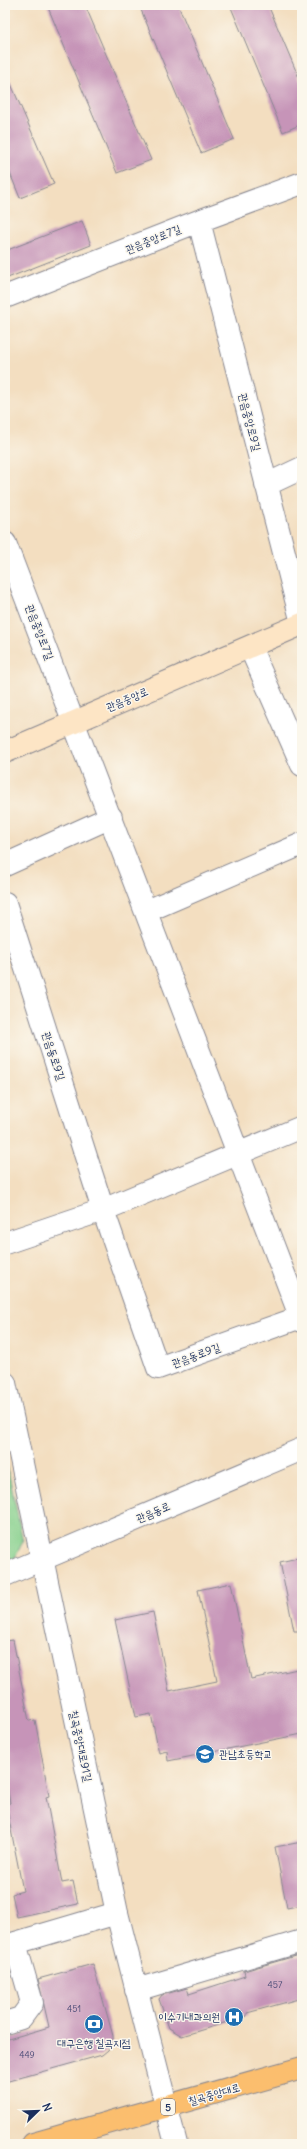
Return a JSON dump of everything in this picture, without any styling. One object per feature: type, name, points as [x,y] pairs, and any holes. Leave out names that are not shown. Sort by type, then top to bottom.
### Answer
[{"type":"main road","name":"관음중앙로","points":[[5,752],[302,624]]},
{"type":"main road","name":"칠곡중앙대로","points":[[33,2144],[165,2108],[302,2068]]},
{"type":"street","name":"관음중앙로7길","points":[[5,297],[199,221],[302,183]]},
{"type":"street","name":"관음중앙로9길","points":[[199,221],[302,624]]},
{"type":"street","points":[[266,485],[302,468]]},
{"type":"street","name":"관음중앙로7길","points":[[5,543],[74,721]]},
{"type":"street","points":[[250,647],[302,765]]},
{"type":"street","name":"관음동로9길","points":[[5,902],[103,1210],[158,1368],[301,1319],[74,721]]},
{"type":"street","points":[[5,865],[111,817]]},
{"type":"street","points":[[147,911],[302,844]]},
{"type":"street","points":[[5,1244],[103,1210],[302,1127]]},
{"type":"street","name":"칠곡중앙대로91길","points":[[5,1384],[41,1560],[117,1913],[165,2108],[176,2144]]},
{"type":"street","name":"관음동로","points":[[5,1575],[302,1449]]},
{"type":"street","points":[[5,2023],[21,2018],[32,2003],[10,1944],[117,1913]]},
{"type":"street","points":[[136,1990],[302,1940]]},
{"type":"green space","points":[[5,1456],[23,1541],[15,1558],[5,1563]]},
{"type":"building","points":[[47,5],[85,5],[151,160],[117,173]]},
{"type":"building","points":[[139,5],[178,5],[234,139],[201,153]]},
{"type":"building","points":[[230,5],[268,5],[302,85],[302,124],[283,132]]},
{"type":"building","points":[[5,70],[54,184],[20,198],[5,161]]},
{"type":"building","points":[[82,221],[91,245],[5,279],[5,251]]},
{"type":"building","points":[[302,1557],[302,1631],[294,1631],[280,1562]]},
{"type":"building","points":[[231,1583],[251,1679],[302,1668],[302,1734],[168,1761],[167,1751],[159,1753],[151,1714],[136,1717],[115,1620],[153,1612],[169,1691],[217,1681],[198,1590]]},
{"type":"building","points":[[13,1640],[29,1721],[35,1720],[49,1796],[46,1797],[62,1883],[73,1881],[78,1904],[17,1917],[12,1894],[23,1891],[6,1804],[10,1803],[5,1775],[5,1641]]},
{"type":"building","points":[[302,1842],[302,1905],[287,1908],[275,1847]]},
{"type":"building","points":[[302,1954],[302,1998],[247,2013],[247,2016],[182,2036],[169,2028],[159,1999],[162,1995],[187,1988],[189,1994],[245,1976],[244,1971]]},
{"type":"building","points":[[93,1964],[113,2036],[113,2043],[108,2050],[102,2055],[5,2082],[5,2040],[49,2027],[38,1979]]},
{"type":"place","name":"관남초등학교","points":[[205,1754]]},
{"type":"place","name":"이수기내과의원","points":[[234,2017]]},
{"type":"place","name":"대구은행 칠곡지점","points":[[94,2024]]}]
